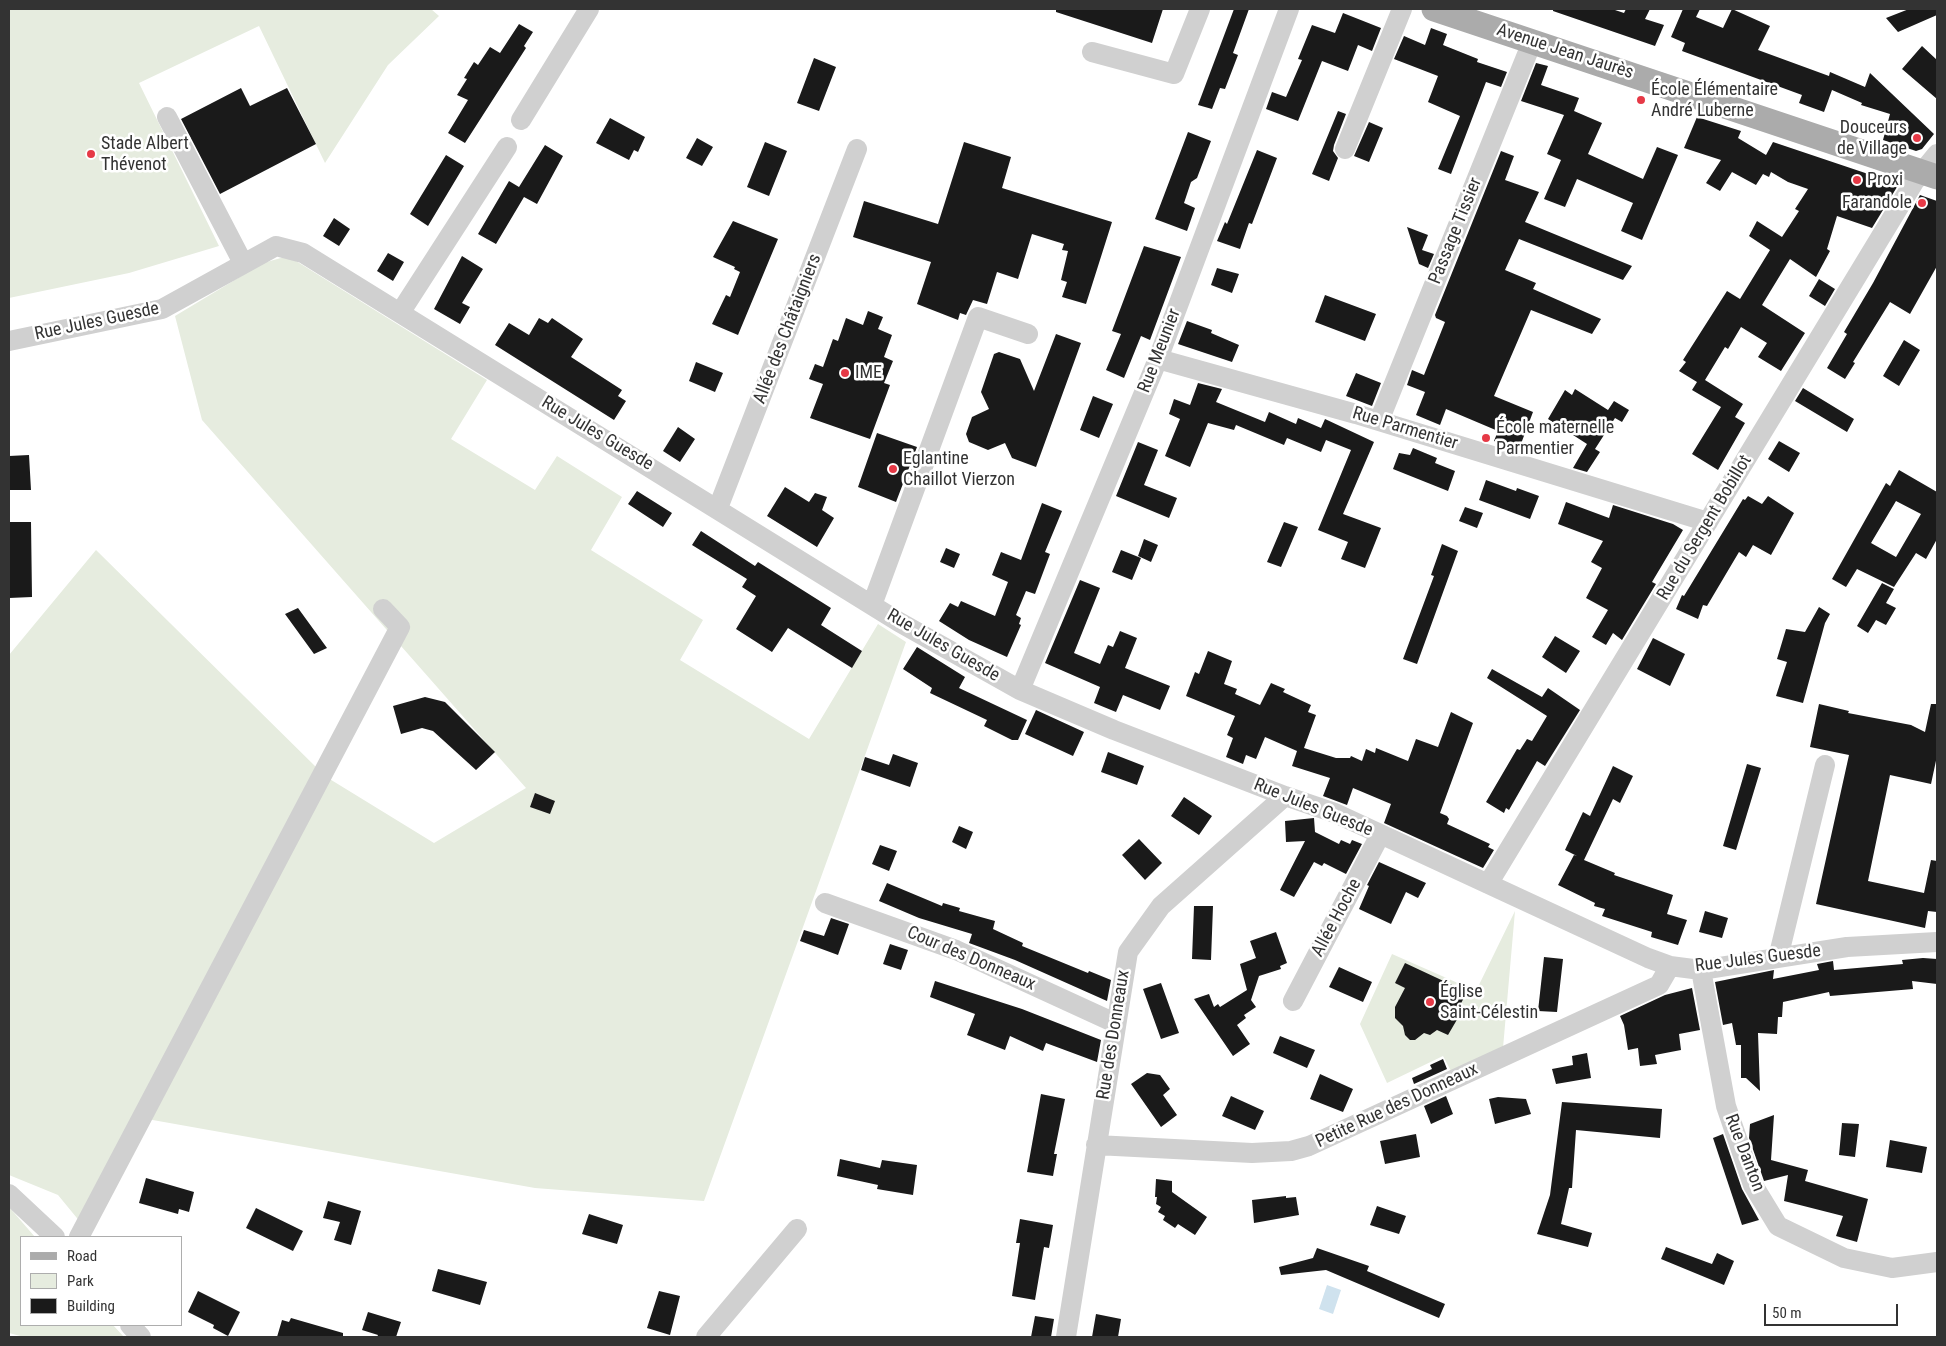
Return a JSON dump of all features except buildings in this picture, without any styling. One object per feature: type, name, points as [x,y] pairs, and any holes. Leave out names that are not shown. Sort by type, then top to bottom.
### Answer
[{"type":"main road","name":"Avenue Jean Jaurès","points":[[1434,9],[1532,42],[1932,168]]},
{"type":"street","points":[[521,120],[589,9]]},
{"type":"street","points":[[1092,52],[1174,74],[1200,9]]},
{"type":"street","name":"Rue Meunier","points":[[1020,690],[1158,359],[1289,9]]},
{"type":"street","points":[[1345,149],[1402,9]]},
{"type":"street","name":"Passage Tissier","points":[[1379,421],[1532,42]]},
{"type":"street","points":[[168,117],[242,263]]},
{"type":"street","points":[[400,313],[507,146]]},
{"type":"street","name":"Allée des Châtaigniers","points":[[718,508],[857,149]]},
{"type":"street","name":"Rue du Sergent Bobillot","points":[[1488,884],[1914,182],[1932,168]]},
{"type":"street","name":"Rue Jules Guesde","points":[[9,341],[162,309],[242,263],[276,246],[303,253],[718,508],[899,622],[1020,690],[1114,730],[1285,796],[1335,812],[1380,835],[1648,958],[1670,966],[1701,970],[1847,947],[1937,942]]},
{"type":"street","points":[[872,605],[978,317],[1028,334]]},
{"type":"street","name":"Rue Parmentier","points":[[1158,359],[1379,421],[1708,522]]},
{"type":"street","points":[[81,1236],[400,628],[382,609]]},
{"type":"street","points":[[1778,958],[1825,765]]},
{"type":"street","name":"Rue des Donneaux","points":[[1066,1337],[1115,1023],[1128,952],[1162,906],[1285,796]]},
{"type":"street","name":"Allée Hoche","points":[[1293,1001],[1380,835]]},
{"type":"street","name":"Cour des Donneaux","points":[[824,903],[956,950],[1115,1023]]},
{"type":"street","name":"Petite Rue des Donneaux","points":[[1096,1145],[1252,1153],[1291,1151],[1309,1146],[1660,986],[1670,966]]},
{"type":"street","name":"Rue Danton","points":[[1701,970],[1726,1106],[1753,1185],[1778,1226],[1844,1258],[1892,1268],[1937,1262]]},
{"type":"street","points":[[9,1194],[54,1236]]},
{"type":"street","points":[[706,1337],[797,1229]]},
{"type":"street","points":[[131,1326],[141,1337]]},
{"type":"green space","name":"Stade Albert Thévenot","points":[[9,9],[431,9],[439,16],[388,65],[325,163],[259,26],[139,83],[219,246],[129,273],[9,298]]},
{"type":"green space","points":[[288,256],[487,380],[451,439],[535,490],[557,456],[622,497],[591,550],[703,620],[680,660],[809,739],[878,624],[906,642],[704,1201],[535,1188],[147,1119],[328,778],[434,843],[526,788],[202,420],[175,316],[263,263]]},
{"type":"green space","points":[[96,550],[318,769],[81,1223],[58,1195],[9,1175],[9,655]]},
{"type":"green space","points":[[1515,911],[1503,1048],[1451,1071],[1443,1056],[1387,1083],[1360,1024],[1392,954],[1476,991]]},
{"type":"green space","points":[[9,1207],[34,1236],[20,1236],[20,1326],[114,1326],[124,1337],[24,1337],[9,1333]]},
{"type":"water","points":[[1327,1285],[1341,1290],[1333,1314],[1319,1309]]},
{"type":"place","name":"École Élémentaire André Luberne","points":[[1641,100]]},
{"type":"place","name":"Douceurs de Village","points":[[1917,138]]},
{"type":"place","name":"Stade Albert Thévenot","points":[[91,154]]},
{"type":"place","name":"Proxi","points":[[1857,180]]},
{"type":"place","name":"Farandole","points":[[1922,203]]},
{"type":"place","name":"IME","points":[[845,373]]},
{"type":"place","name":"École maternelle Parmentier","points":[[1486,438]]},
{"type":"place","name":"Eglantine Chaillot Vierzon","points":[[893,469]]},
{"type":"place","name":"Église Saint-Célestin","points":[[1430,1002]]}]
